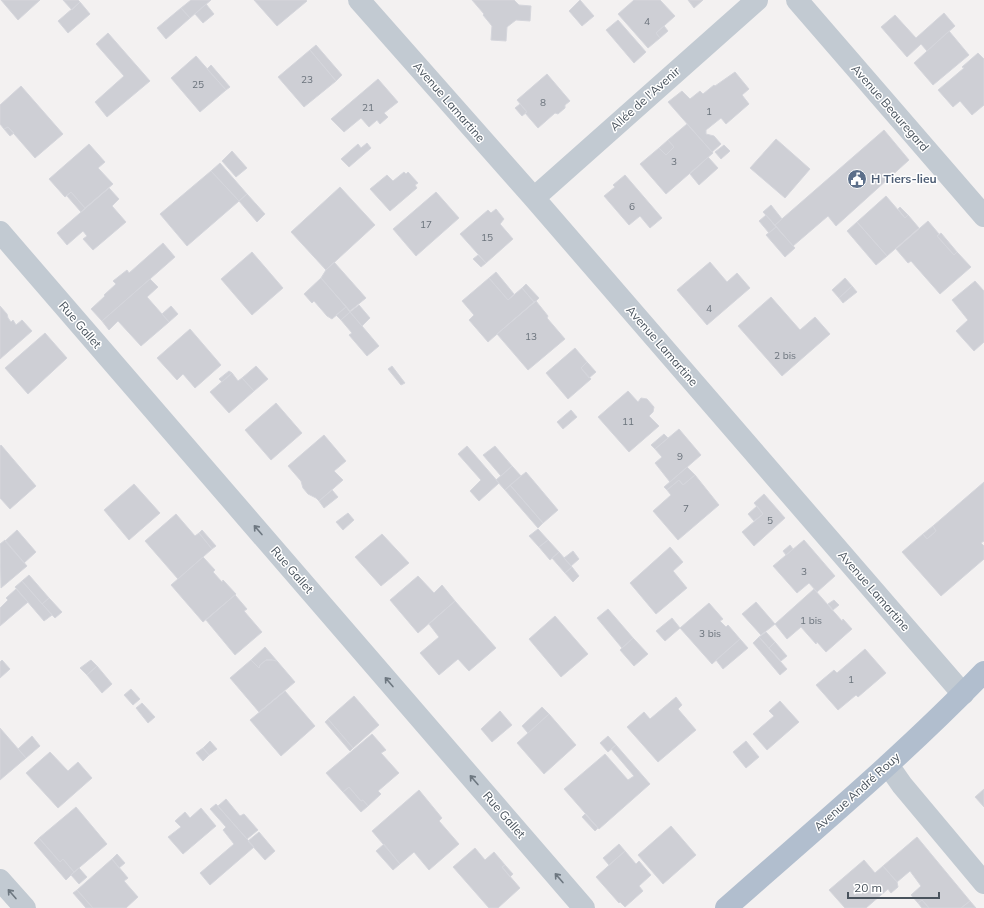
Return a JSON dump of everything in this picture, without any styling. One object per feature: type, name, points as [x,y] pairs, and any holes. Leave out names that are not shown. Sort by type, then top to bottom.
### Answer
[{"type":"main road","name":"Avenue André Rouy","points":[[726,908],[888,765],[984,672]]},
{"type":"street","name":"Avenue Lamartine","points":[[359,0],[534,198],[963,694]]},
{"type":"street","name":"Allée de l'Avenir","points":[[534,198],[757,0]]},
{"type":"street","name":"Avenue Beauregard","points":[[797,0],[984,216]]},
{"type":"street","name":"Rue Gallet","points":[[0,232],[584,908]]},
{"type":"street","points":[[888,765],[902,785],[984,883]]},
{"type":"street","points":[[0,880],[25,908]]},
{"type":"building","points":[[1,0],[40,0],[18,20]]},
{"type":"building","points":[[63,0],[78,0],[80,2],[72,10]]},
{"type":"building","points":[[191,0],[211,0],[190,18],[181,8]]},
{"type":"building","points":[[254,0],[306,0],[307,1],[277,26]]},
{"type":"building","points":[[472,0],[514,0],[519,5],[531,6],[530,21],[516,20],[507,27],[506,41],[491,40],[492,26]]},
{"type":"building","points":[[580,0],[594,16],[582,26],[569,11]]},
{"type":"building","points":[[634,0],[660,0],[675,16],[656,33],[660,38],[648,48],[618,14]]},
{"type":"building","points":[[688,0],[703,0],[694,8]]},
{"type":"building","points":[[80,2],[90,14],[68,33],[58,21]]},
{"type":"building","points":[[206,4],[214,14],[203,23],[195,14]]},
{"type":"building","points":[[181,8],[190,18],[166,39],[157,28]]},
{"type":"building","points":[[944,13],[955,26],[927,51],[921,44],[907,57],[881,27],[895,15],[916,38]]},
{"type":"building","points":[[618,20],[646,52],[634,63],[606,30]]},
{"type":"building","points":[[664,26],[668,31],[660,38],[656,33]]},
{"type":"building","points":[[949,31],[969,55],[933,85],[914,63]]},
{"type":"building","points":[[108,33],[150,81],[107,117],[95,102],[124,76],[96,44]]},
{"type":"building","points":[[316,45],[342,75],[336,81],[310,50]]},
{"type":"building","points":[[310,50],[336,81],[304,107],[278,77]]},
{"type":"building","points":[[978,53],[984,59],[984,105],[972,115],[960,101],[953,107],[938,90],[964,68],[962,67]]},
{"type":"building","points":[[196,56],[226,90],[200,112],[171,78]]},
{"type":"building","points":[[211,65],[230,87],[226,90],[207,69]]},
{"type":"building","points":[[735,72],[749,89],[742,95],[749,104],[726,124],[721,118],[706,130],[706,134],[714,136],[721,144],[712,152],[668,102],[682,91],[690,99],[700,91],[703,94]]},
{"type":"building","points":[[547,74],[570,101],[558,114],[555,113],[538,128],[525,113],[527,112],[517,100]]},
{"type":"building","points":[[378,79],[398,102],[384,113],[388,117],[380,124],[377,120],[369,127],[361,118],[344,132],[331,119]]},
{"type":"building","points":[[21,86],[63,134],[35,158],[8,127],[4,129],[0,124],[0,105]]},
{"type":"building","points":[[520,104],[527,112],[522,116],[515,108]]},
{"type":"building","points":[[687,124],[713,153],[666,194],[640,164],[659,148],[666,155],[674,147],[668,140]]},
{"type":"building","points":[[8,127],[14,133],[10,136],[4,129]]},
{"type":"building","name":"H Tiers-lieu","points":[[884,130],[909,160],[836,226],[828,216],[793,246],[775,225]]},
{"type":"building","points":[[776,139],[810,169],[785,198],[750,168]]},
{"type":"building","points":[[668,140],[674,147],[666,155],[659,148]]},
{"type":"building","points":[[367,143],[371,148],[349,167],[341,159],[358,144],[361,148]]},
{"type":"building","points":[[89,144],[105,162],[98,168],[113,184],[85,208],[71,192],[65,197],[49,179]]},
{"type":"building","points":[[724,145],[730,151],[721,159],[715,152]]},
{"type":"building","points":[[232,151],[247,168],[236,177],[222,161]]},
{"type":"building","points":[[708,157],[718,168],[699,185],[690,174]]},
{"type":"building","points":[[220,163],[247,194],[239,201],[211,171]]},
{"type":"building","points":[[211,171],[239,201],[187,246],[160,214]]},
{"type":"building","points":[[404,172],[406,174],[408,172],[418,183],[415,185],[417,188],[390,211],[370,189],[387,175],[393,181]]},
{"type":"building","points":[[625,175],[662,218],[650,228],[640,216],[629,225],[604,196],[615,187],[613,185]]},
{"type":"building","points":[[340,187],[375,225],[326,270],[291,232]]},
{"type":"building","points":[[109,188],[119,199],[112,206],[126,222],[93,250],[83,239],[87,236],[83,231],[67,245],[57,233]]},
{"type":"building","points":[[71,192],[85,208],[81,212],[67,196]]},
{"type":"building","points":[[436,192],[459,218],[416,256],[393,229]]},
{"type":"building","points":[[247,194],[265,214],[257,222],[239,201]]},
{"type":"building","points":[[886,196],[905,218],[908,215],[919,228],[887,256],[857,222]]},
{"type":"building","points":[[771,205],[782,219],[775,225],[763,212]]},
{"type":"building","points":[[900,207],[908,215],[905,218],[898,209]]},
{"type":"building","points":[[496,209],[504,219],[500,224],[513,239],[486,263],[460,234],[488,210],[491,213]]},
{"type":"building","points":[[766,215],[776,227],[769,233],[759,221]]},
{"type":"building","points":[[928,221],[939,234],[937,236],[954,255],[957,252],[971,267],[940,294],[911,261],[908,263],[896,249]]},
{"type":"building","points":[[857,222],[887,256],[876,265],[847,231]]},
{"type":"building","points":[[776,227],[795,248],[785,257],[766,235]]},
{"type":"building","points":[[941,233],[957,252],[954,255],[937,236]]},
{"type":"building","points":[[163,243],[175,257],[102,321],[91,309],[116,284],[113,281],[127,270],[129,273]]},
{"type":"building","points":[[252,252],[283,288],[252,315],[221,279]]},
{"type":"building","points":[[478,255],[486,263],[481,267],[473,259]]},
{"type":"building","points":[[334,262],[366,298],[350,311],[321,278]]},
{"type":"building","points":[[710,262],[727,282],[737,273],[750,288],[707,325],[677,290]]},
{"type":"building","points":[[496,272],[514,294],[508,300],[489,278]]},
{"type":"building","points":[[321,278],[346,307],[332,319],[327,316],[314,301],[312,303],[304,294]]},
{"type":"building","points":[[489,278],[508,300],[522,288],[534,302],[488,342],[469,320],[474,315],[462,301]]},
{"type":"building","points":[[845,278],[852,286],[839,298],[832,290]]},
{"type":"building","points":[[150,279],[158,287],[147,297],[169,322],[141,346],[118,321],[109,330],[102,321]]},
{"type":"building","points":[[975,281],[984,291],[984,342],[974,351],[956,331],[968,320],[952,300]]},
{"type":"building","points":[[526,284],[539,298],[536,301],[534,302],[522,288]]},
{"type":"building","points":[[852,286],[857,292],[843,303],[839,298]]},
{"type":"building","points":[[771,297],[800,330],[815,317],[830,334],[782,376],[738,326]]},
{"type":"building","points":[[536,301],[548,316],[547,318],[565,339],[528,370],[497,334]]},
{"type":"building","points":[[359,305],[370,318],[362,326],[350,312]]},
{"type":"building","points":[[0,306],[7,314],[11,322],[13,320],[16,325],[22,320],[32,331],[0,359]]},
{"type":"building","points":[[171,306],[178,314],[169,322],[162,314]]},
{"type":"building","points":[[346,307],[350,312],[341,320],[336,315]]},
{"type":"building","points":[[350,312],[379,346],[367,356],[349,335],[352,333],[341,320]]},
{"type":"building","points":[[190,329],[221,365],[195,388],[183,374],[177,380],[157,358]]},
{"type":"building","points":[[45,333],[67,358],[28,394],[5,368]]},
{"type":"building","points":[[575,348],[587,362],[581,368],[591,379],[568,399],[546,373]]},
{"type":"building","points":[[587,362],[596,372],[589,378],[581,368]]},
{"type":"building","points":[[256,366],[268,379],[254,391],[242,378]]},
{"type":"building","points":[[392,366],[405,383],[401,385],[388,369]]},
{"type":"building","points":[[229,371],[232,373],[222,382],[219,379]]},
{"type":"building","points":[[232,373],[238,381],[242,378],[254,391],[229,413],[210,392]]},
{"type":"building","points":[[628,391],[638,402],[641,398],[647,399],[654,407],[653,412],[649,416],[659,426],[629,452],[598,417]]},
{"type":"building","points":[[276,403],[302,433],[271,460],[245,430]]},
{"type":"building","points":[[571,410],[577,417],[563,429],[557,422]]},
{"type":"building","points":[[679,429],[701,455],[670,482],[655,463],[662,457],[655,449]]},
{"type":"building","points":[[664,434],[668,438],[655,449],[651,445]]},
{"type":"building","points":[[324,435],[346,461],[334,471],[343,480],[319,501],[308,494],[303,488],[301,481],[288,466]]},
{"type":"building","points":[[1,445],[36,486],[10,509],[0,498]]},
{"type":"building","points":[[467,446],[499,483],[479,501],[470,491],[481,480],[458,454]]},
{"type":"building","points":[[495,446],[512,466],[501,476],[483,455]]},
{"type":"building","points":[[512,466],[521,476],[505,490],[496,480]]},
{"type":"building","points":[[687,467],[695,475],[683,485],[679,480],[667,490],[664,487]]},
{"type":"building","points":[[526,472],[558,510],[543,523],[510,485]]},
{"type":"building","points":[[695,475],[719,505],[678,540],[653,511],[671,495],[667,490],[679,480],[683,485]]},
{"type":"building","points":[[984,482],[984,541],[981,543],[984,546],[984,559],[941,596],[902,552],[923,534],[927,539],[936,531],[933,526]]},
{"type":"building","points":[[134,484],[160,513],[129,540],[104,510]]},
{"type":"building","points":[[510,485],[543,523],[538,528],[505,490]]},
{"type":"building","points":[[332,490],[338,497],[324,508],[319,501]]},
{"type":"building","points":[[764,494],[785,518],[754,546],[742,532],[763,514],[754,503]]},
{"type":"building","points":[[757,506],[763,514],[754,521],[748,514]]},
{"type":"building","points":[[348,513],[354,520],[343,530],[336,522]]},
{"type":"building","points":[[176,514],[195,536],[199,533],[212,549],[178,579],[145,541]]},
{"type":"building","points":[[933,526],[936,531],[927,539],[923,534]]},
{"type":"building","points":[[538,529],[548,540],[539,547],[529,536]]},
{"type":"building","points":[[17,530],[36,552],[24,563],[5,541]]},
{"type":"building","points":[[202,530],[216,546],[212,549],[199,533]]},
{"type":"building","points":[[382,534],[409,563],[381,586],[355,557]]},
{"type":"building","points":[[5,540],[27,566],[1,588],[0,544]]},
{"type":"building","points":[[548,540],[559,552],[550,560],[539,547]]},
{"type":"building","points":[[804,540],[835,576],[817,592],[809,583],[797,593],[773,566]]},
{"type":"building","points":[[790,545],[793,549],[786,555],[783,551]]},
{"type":"building","points":[[670,547],[683,562],[673,571],[687,588],[656,614],[630,583]]},
{"type":"building","points":[[573,551],[579,559],[571,566],[564,558]]},
{"type":"building","points":[[559,552],[572,567],[565,573],[552,558]]},
{"type":"building","points":[[203,557],[215,570],[213,572],[236,594],[203,622],[171,585]]},
{"type":"building","points":[[572,567],[579,576],[573,582],[565,573]]},
{"type":"building","points":[[29,575],[49,598],[42,604],[22,581]]},
{"type":"building","points":[[418,576],[434,593],[442,585],[455,601],[418,633],[390,600]]},
{"type":"building","points":[[22,581],[52,615],[44,621],[15,587]]},
{"type":"building","points":[[16,589],[28,602],[0,626],[0,608],[8,600],[6,598]]},
{"type":"building","points":[[814,589],[842,621],[843,619],[852,629],[826,652],[817,642],[816,644],[801,627],[787,639],[775,624]]},
{"type":"building","points":[[235,595],[247,609],[244,611],[262,632],[235,655],[206,620]]},
{"type":"building","points":[[49,598],[62,612],[55,618],[42,604]]},
{"type":"building","points":[[834,600],[839,605],[833,610],[828,604]]},
{"type":"building","points":[[455,601],[496,648],[469,671],[458,659],[439,675],[420,653],[439,637],[429,624]]},
{"type":"building","points":[[756,602],[775,624],[761,635],[742,614]]},
{"type":"building","points":[[709,603],[723,619],[720,621],[726,627],[728,625],[740,639],[712,664],[680,628]]},
{"type":"building","points":[[608,609],[633,638],[622,648],[597,618]]},
{"type":"building","points":[[555,616],[588,654],[561,677],[529,639]]},
{"type":"building","points":[[672,618],[680,628],[665,641],[656,631]]},
{"type":"building","points":[[766,632],[775,642],[769,648],[759,637]]},
{"type":"building","points":[[759,637],[787,669],[780,675],[753,643]]},
{"type":"building","points":[[633,638],[648,654],[634,666],[620,650]]},
{"type":"building","points":[[740,639],[748,648],[723,669],[716,660]]},
{"type":"building","points":[[775,642],[787,656],[781,661],[769,648]]},
{"type":"building","points":[[265,647],[277,661],[266,660],[260,665],[259,668],[251,660]]},
{"type":"building","points":[[865,649],[886,673],[858,697],[856,695],[838,710],[816,685],[834,670],[837,673]]},
{"type":"building","points":[[2,660],[10,669],[0,678],[0,662]]},
{"type":"building","points":[[91,660],[97,666],[87,675],[80,668]]},
{"type":"building","points":[[251,660],[259,668],[260,665],[266,660],[277,661],[295,682],[259,712],[230,678]]},
{"type":"building","points":[[97,666],[112,684],[102,693],[87,675]]},
{"type":"building","points":[[131,689],[140,699],[133,705],[124,695]]},
{"type":"building","points":[[285,691],[315,726],[281,756],[250,720]]},
{"type":"building","points":[[354,696],[379,725],[353,748],[328,719]]},
{"type":"building","points":[[676,697],[682,705],[678,709],[696,730],[658,762],[627,727],[644,712],[650,719]]},
{"type":"building","points":[[780,701],[799,722],[767,750],[753,734],[774,716],[769,711]]},
{"type":"building","points":[[142,703],[155,717],[148,723],[136,708]]},
{"type":"building","points":[[542,707],[549,714],[528,733],[522,726]]},
{"type":"building","points":[[500,711],[512,725],[492,742],[481,729]]},
{"type":"building","points":[[549,714],[576,745],[544,774],[517,743]]},
{"type":"building","points":[[328,719],[353,748],[350,751],[325,722]]},
{"type":"building","points":[[0,728],[26,758],[0,780]]},
{"type":"building","points":[[372,734],[386,750],[381,753],[399,773],[378,791],[381,794],[368,806],[363,800],[361,801],[349,787],[343,792],[326,773]]},
{"type":"building","points":[[32,736],[40,746],[26,758],[18,749]]},
{"type":"building","points":[[608,736],[616,745],[608,752],[600,743]]},
{"type":"building","points":[[210,741],[217,749],[209,755],[203,748]]},
{"type":"building","points":[[746,741],[759,757],[746,768],[733,752]]},
{"type":"building","points":[[616,745],[650,784],[599,829],[564,789],[605,754],[628,780],[634,776],[611,749]]},
{"type":"building","points":[[203,748],[209,755],[203,761],[196,753]]},
{"type":"building","points":[[50,752],[68,771],[78,762],[92,778],[58,808],[26,773]]},
{"type":"building","points":[[349,787],[361,801],[363,800],[368,806],[361,812],[343,792]]},
{"type":"building","points":[[984,789],[984,807],[975,797]]},
{"type":"building","points":[[419,790],[442,818],[439,821],[459,844],[429,870],[414,852],[400,864],[372,831]]},
{"type":"building","points":[[226,799],[240,816],[244,814],[258,830],[247,839],[218,806]]},
{"type":"building","points":[[216,804],[254,847],[210,885],[200,873],[234,844],[223,830],[226,827],[210,809]]},
{"type":"building","points":[[76,807],[107,844],[74,872],[63,859],[60,862],[39,838]]},
{"type":"building","points":[[201,808],[216,826],[183,854],[168,837],[181,827],[175,821],[185,812],[190,818]]},
{"type":"building","points":[[585,814],[598,828],[595,831],[582,817]]},
{"type":"building","points":[[671,826],[696,855],[663,884],[638,855]]},
{"type":"building","points":[[259,832],[275,851],[265,860],[248,841]]},
{"type":"building","points":[[917,837],[970,901],[961,908],[929,908],[922,900],[918,903],[911,895],[921,886],[910,871],[897,882],[883,866]]},
{"type":"building","points":[[39,838],[60,862],[63,859],[74,872],[66,880],[34,843]]},
{"type":"building","points":[[384,844],[400,864],[393,870],[376,851]]},
{"type":"building","points":[[619,844],[625,851],[609,865],[603,858]]},
{"type":"building","points":[[475,848],[485,860],[494,852],[505,865],[502,867],[520,888],[498,908],[489,908],[453,867]]},
{"type":"building","points":[[625,851],[636,864],[639,861],[651,875],[639,886],[643,891],[625,907],[620,902],[619,903],[596,877]]},
{"type":"building","points":[[117,854],[125,863],[119,868],[112,859]]},
{"type":"building","points":[[112,859],[128,878],[124,881],[138,897],[126,908],[93,908],[77,890]]},
{"type":"building","points":[[864,860],[875,873],[883,866],[897,882],[898,887],[891,893],[888,889],[866,908],[845,908],[829,890]]},
{"type":"building","points":[[505,865],[513,874],[510,877],[502,867]]},
{"type":"building","points":[[79,868],[87,877],[79,884],[71,875]]},
{"type":"building","points":[[77,890],[93,908],[86,908],[73,893]]},
{"type":"building","points":[[922,900],[929,908],[922,908],[918,903]]},
{"type":"building","points":[[970,901],[976,908],[961,908]]},
{"type":"place","name":"H Tiers-lieu","points":[[857,179]]}]
